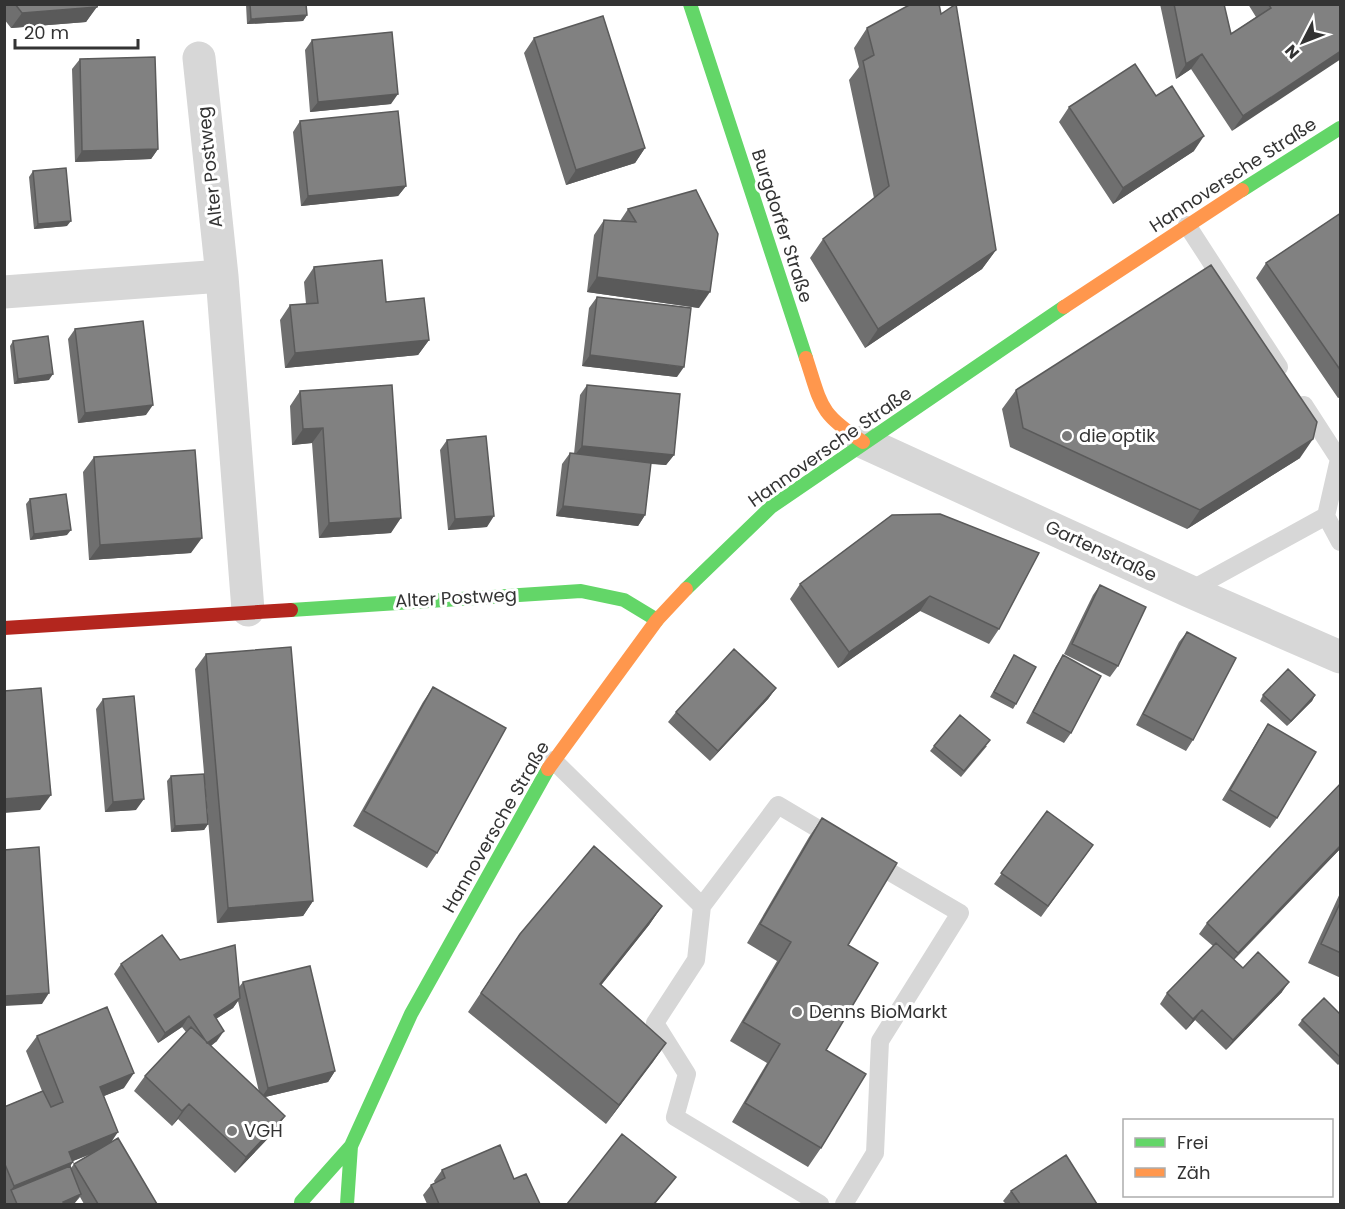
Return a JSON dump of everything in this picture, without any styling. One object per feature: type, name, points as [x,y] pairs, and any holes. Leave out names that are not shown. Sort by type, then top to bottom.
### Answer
[{"type":"main road","name":"Burgdorfer Straße","points":[[690,4],[823,409],[833,422],[863,442]]},
{"type":"main road","name":"Hannoversche Straße","points":[[298,1204],[351,1146],[411,1014],[553,760],[657,621],[710,563],[771,507],[863,442],[1187,225],[1341,128]]},
{"type":"main road","name":"Alter Postweg","points":[[4,628],[248,610],[581,591],[624,600],[657,621]]},
{"type":"main road","name":"Hannoversche Straße","points":[[347,1204],[351,1146]]},
{"type":"main road","points":[[298,1204],[322,1204]]},
{"type":"street","name":"Alter Postweg","points":[[199,58],[222,276],[248,610]]},
{"type":"street","points":[[4,292],[222,276]]},
{"type":"street","name":"Gartenstraße","points":[[863,442],[1189,591],[1341,657]]},
{"type":"lane","points":[[1187,225],[1339,459],[1326,516],[1341,542]]},
{"type":"lane","points":[[1189,591],[1326,516]]},
{"type":"lane","points":[[553,760],[702,906]]},
{"type":"lane","points":[[820,1204],[675,1117],[687,1074],[655,1023],[696,960],[702,906],[778,805],[960,913],[880,1041],[875,1153],[847,1199]]},
{"type":"building","points":[[15,4],[98,4],[97,7],[22,13]]},
{"type":"building","points":[[250,4],[306,4],[307,15],[251,19]]},
{"type":"building","points":[[911,4],[939,4],[941,14],[956,4],[996,250],[878,329],[823,239],[889,186],[863,61],[874,55],[867,28]]},
{"type":"building","points":[[1174,4],[1224,4],[1231,34],[1271,8],[1268,4],[1341,4],[1341,51],[1243,116],[1202,54],[1186,64]]},
{"type":"building","points":[[603,16],[645,148],[576,170],[534,38]]},
{"type":"building","points":[[392,32],[398,94],[318,102],[312,40]]},
{"type":"building","points":[[155,57],[158,149],[82,151],[80,59]]},
{"type":"building","points":[[1135,64],[1156,96],[1172,86],[1204,136],[1123,188],[1069,107]]},
{"type":"building","points":[[398,111],[406,186],[308,196],[300,121]]},
{"type":"building","points":[[66,168],[71,221],[38,224],[33,171]]},
{"type":"building","points":[[696,190],[718,234],[710,292],[597,277],[604,220],[636,222],[628,209]]},
{"type":"building","points":[[1341,213],[1341,371],[1266,263]]},
{"type":"building","points":[[382,260],[386,302],[424,298],[429,340],[295,353],[290,305],[318,303],[314,267]]},
{"type":"building","points":[[1211,265],[1317,422],[1313,439],[1200,510],[1023,428],[1016,390]]},
{"type":"building","points":[[597,297],[691,308],[684,367],[590,355]]},
{"type":"building","points":[[143,321],[153,405],[85,413],[75,329]]},
{"type":"building","points":[[48,336],[53,374],[18,379],[13,341]]},
{"type":"building","points":[[392,385],[401,518],[329,523],[323,428],[303,429],[300,391]]},
{"type":"building","points":[[587,385],[680,394],[674,455],[582,446]]},
{"type":"building","points":[[486,436],[494,516],[455,519],[447,440]]},
{"type":"building","points":[[195,450],[202,538],[100,545],[94,457]]},
{"type":"building","points":[[570,453],[651,463],[645,515],[563,506]]},
{"type":"building","points":[[66,494],[71,530],[34,534],[30,499]]},
{"type":"building","points":[[940,514],[1039,553],[999,629],[930,596],[849,652],[800,584],[892,515]]},
{"type":"building","points":[[1100,585],[1146,607],[1118,666],[1072,644]]},
{"type":"building","points":[[1187,632],[1236,658],[1193,740],[1143,714]]},
{"type":"building","points":[[291,647],[313,901],[228,908],[206,654]]},
{"type":"building","points":[[734,649],[776,688],[718,751],[676,712]]},
{"type":"building","points":[[1014,655],[1036,667],[1016,704],[994,692]]},
{"type":"building","points":[[1063,655],[1101,676],[1071,733],[1033,712]]},
{"type":"building","points":[[1288,669],[1315,695],[1291,721],[1263,695]]},
{"type":"building","points":[[433,687],[506,728],[437,853],[364,811]]},
{"type":"building","points":[[41,688],[51,795],[4,799],[4,691]]},
{"type":"building","points":[[134,696],[144,799],[113,802],[103,699]]},
{"type":"building","points":[[960,715],[990,740],[964,771],[934,746]]},
{"type":"building","points":[[1268,724],[1316,752],[1277,818],[1230,790]]},
{"type":"building","points":[[204,774],[208,824],[175,826],[171,776]]},
{"type":"building","points":[[1341,783],[1341,845],[1238,953],[1207,923]]},
{"type":"building","points":[[1047,811],[1093,845],[1048,906],[1001,873]]},
{"type":"building","name":"Denns BioMarkt","points":[[822,818],[897,863],[848,945],[878,963],[826,1050],[866,1074],[821,1148],[745,1103],[780,1044],[743,1022],[791,942],[760,924]]},
{"type":"building","points":[[594,846],[662,906],[600,984],[666,1043],[619,1105],[481,993],[520,934]]},
{"type":"building","points":[[39,847],[49,993],[4,996],[4,850]]},
{"type":"building","points":[[1341,901],[1341,953],[1321,944]]},
{"type":"building","points":[[162,935],[180,960],[235,945],[240,998],[214,1015],[224,1031],[207,1043],[189,1016],[165,1033],[121,964]]},
{"type":"building","points":[[1216,943],[1243,968],[1258,952],[1289,982],[1233,1040],[1202,1010],[1193,1019],[1167,993]]},
{"type":"building","points":[[310,966],[335,1071],[268,1088],[243,982]]},
{"type":"building","points":[[1324,998],[1341,1015],[1341,1058],[1302,1020]]},
{"type":"building","points":[[107,1007],[134,1073],[100,1087],[118,1132],[69,1152],[73,1162],[14,1186],[4,1162],[4,1107],[43,1091],[51,1107],[63,1102],[37,1036]]},
{"type":"building","points":[[191,1027],[285,1116],[246,1157],[189,1104],[182,1111],[145,1076]]},
{"type":"building","points":[[622,1134],[676,1177],[654,1204],[567,1204]]},
{"type":"building","points":[[118,1138],[157,1204],[98,1204],[74,1164]]},
{"type":"building","points":[[500,1145],[514,1179],[526,1174],[540,1204],[439,1204],[431,1185],[445,1178],[442,1170]]},
{"type":"building","points":[[1066,1155],[1097,1204],[1020,1204],[1011,1191]]},
{"type":"building","points":[[70,1166],[81,1194],[63,1202],[64,1204],[17,1204],[11,1190]]},
{"type":"traffic: fast","points":[[690,4],[806,358]]},
{"type":"traffic: fast","points":[[1242,190],[1340,128]]},
{"type":"traffic: fast","points":[[686,589],[771,507],[1064,307]]},
{"type":"traffic: fast","points":[[291,610],[581,591],[624,600],[657,620]]},
{"type":"traffic: fast","points":[[301,1202],[351,1146],[411,1014],[548,769]]},
{"type":"traffic: fast","points":[[347,1204],[351,1146]]},
{"type":"traffic: slow","points":[[1064,307],[1242,190]]},
{"type":"traffic: slow","points":[[806,358],[824,408],[838,424],[863,442]]},
{"type":"traffic: slow","points":[[548,769],[657,620],[686,589]]},
{"type":"traffic: jam","points":[[4,628],[291,610]]},
{"type":"place","name":"die optik","points":[[1067,436]]},
{"type":"place","name":"Denns BioMarkt","points":[[797,1012]]},
{"type":"place","name":"VGH","points":[[232,1131]]}]
